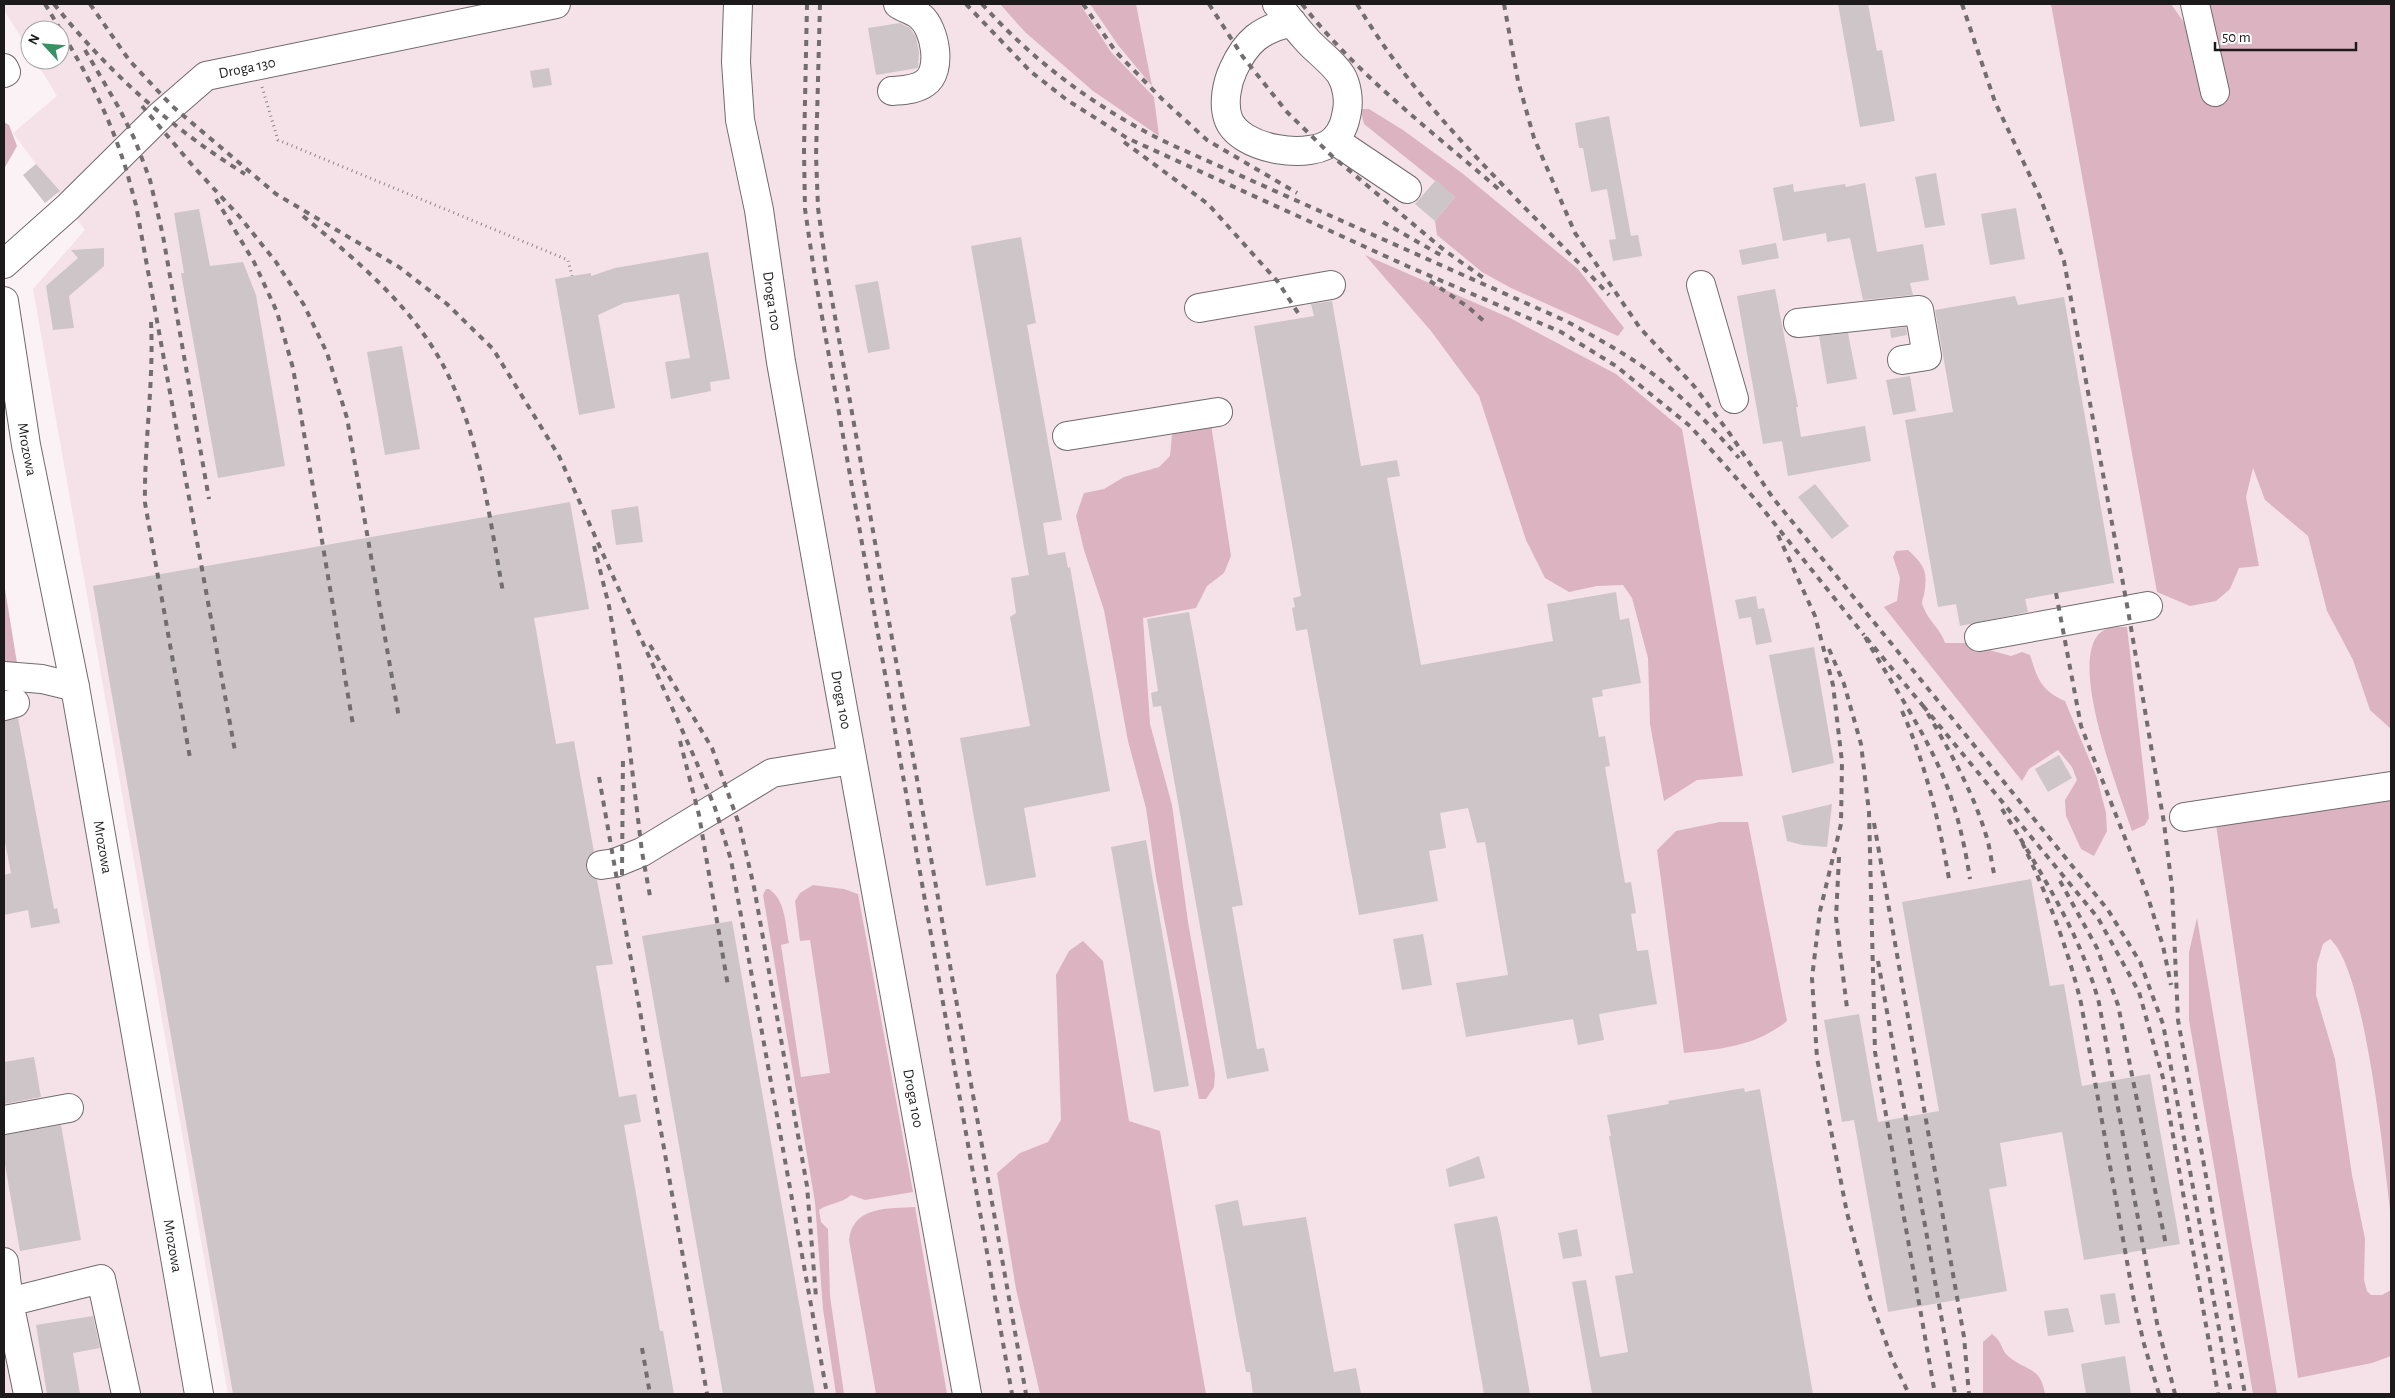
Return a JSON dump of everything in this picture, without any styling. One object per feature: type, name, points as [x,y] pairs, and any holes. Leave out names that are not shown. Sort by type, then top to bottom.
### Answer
[{"type":"street","name":"Droga 130","points":[[4,264],[68,206],[161,115],[206,76],[556,4]]},
{"type":"street","name":"Droga 100","points":[[738,4],[736,62],[740,120],[759,210],[781,362],[967,1394]]},
{"type":"street","points":[[892,91],[920,87],[932,77],[935,68],[930,28],[922,18],[898,4]]},
{"type":"street","points":[[2195,4],[2215,92]]},
{"type":"street","points":[[1284,13],[1340,74],[1346,88],[1348,106],[1344,126],[1334,140],[1318,148],[1300,151],[1282,150],[1260,145],[1242,136],[1228,119],[1226,97],[1231,75],[1241,53],[1255,37],[1271,26],[1284,13]]},
{"type":"street","points":[[4,68],[6,72],[4,73]]},
{"type":"street","points":[[1334,140],[1407,189]]},
{"type":"street","points":[[1200,308],[1330,285]]},
{"type":"street","points":[[1701,285],[1734,399]]},
{"type":"street","name":"Mrozowa","points":[[4,301],[26,445],[76,687],[199,1394]]},
{"type":"street","points":[[1798,323],[1919,310],[1927,356],[1902,360]]},
{"type":"street","points":[[1067,436],[1218,412]]},
{"type":"street","points":[[1979,636],[2148,606]]},
{"type":"street","points":[[4,676],[42,679],[76,687]]},
{"type":"street","points":[[601,865],[615,863],[642,852],[772,773],[852,760]]},
{"type":"street","points":[[2184,817],[2391,786]]},
{"type":"street","points":[[4,1120],[69,1108]]},
{"type":"street","points":[[4,1262],[6,1303],[28,1394]]},
{"type":"street","points":[[6,1303],[101,1279],[126,1394]]},
{"type":"path","points":[[260,79],[278,140],[568,260],[572,276]]},
{"type":"shaded area","points":[[4,4],[2391,4],[2391,1394],[228,1394],[33,289],[85,230],[13,133],[57,96],[41,70],[70,70],[70,20],[20,20],[20,36],[4,10]]},
{"type":"shaded area","points":[[1000,4],[1080,4],[1111,52],[1154,97],[1159,136],[1093,91],[1025,32]]},
{"type":"shaded area","points":[[1090,4],[1136,4],[1152,86],[1118,45]]},
{"type":"shaded area","points":[[2051,4],[2171,4],[2188,28],[2203,4],[2391,4],[2391,729],[2370,710],[2353,660],[2327,611],[2308,536],[2265,500],[2253,468],[2246,497],[2259,566],[2239,568],[2230,589],[2216,601],[2190,606],[2157,592]]},
{"type":"shaded area","points":[[1360,109],[1369,109],[1403,130],[1462,173],[1578,269],[1624,328],[1618,336],[1511,288],[1482,272],[1437,235],[1435,221],[1455,197],[1364,124]]},
{"type":"shaded area","points":[[4,122],[9,125],[17,146],[4,169]]},
{"type":"shaded area","points":[[1365,255],[1510,318],[1616,374],[1682,429],[1743,776],[1697,780],[1664,801],[1650,724],[1648,658],[1632,598],[1623,585],[1597,586],[1569,592],[1545,578],[1526,540],[1479,396],[1431,331]]},
{"type":"shaded area","points":[[1211,424],[1231,556],[1224,573],[1207,586],[1196,608],[1143,618],[1150,724],[1172,805],[1188,922],[1215,1074],[1214,1087],[1206,1099],[1199,1099],[1156,877],[1146,808],[1128,741],[1104,610],[1084,550],[1076,516],[1084,493],[1104,489],[1124,477],[1159,467],[1170,456],[1172,435],[1181,428]]},
{"type":"shaded area","points":[[1908,550],[1922,565],[1924,570],[1926,580],[1922,605],[1941,633],[1945,643],[1964,643],[2011,656],[2022,652],[2030,655],[2038,678],[2045,688],[2065,701],[2097,778],[2106,813],[2107,831],[2094,856],[2081,849],[2066,816],[2065,800],[2077,780],[2072,767],[2058,750],[2029,769],[2022,781],[1884,607],[1897,601],[1900,578],[1893,557],[1896,551]]},
{"type":"shaded area","points":[[4,583],[17,663],[4,665]]},
{"type":"shaded area","points":[[2115,627],[2127,627],[2149,818],[2145,825],[2132,831],[2108,761],[2093,701],[2090,674],[2091,651],[2098,635]]},
{"type":"shaded area","points":[[4,685],[62,693],[186,1394],[4,1394]]},
{"type":"shaded area","points":[[2391,798],[2391,1216],[2378,1113],[2363,1026],[2354,988],[2343,958],[2330,939],[2323,944],[2317,964],[2316,995],[2335,1059],[2352,1175],[2365,1239],[2364,1280],[2367,1291],[2371,1295],[2382,1295],[2391,1290],[2391,1356],[2372,1363],[2298,1378],[2216,825]]},
{"type":"shaded area","points":[[1720,822],[1748,822],[1787,1021],[1751,1041],[1725,1048],[1684,1053],[1657,850],[1676,831]]},
{"type":"shaded area","points":[[813,885],[844,889],[858,894],[913,1192],[865,1200],[851,1195],[819,1210],[821,1222],[828,1229],[830,1296],[844,1394],[836,1394],[823,1309],[815,1202],[763,895],[766,889],[775,894],[784,913],[789,943],[781,945],[801,1077],[830,1073],[810,940],[800,941],[795,901],[800,893]]},
{"type":"shaded area","points":[[2197,918],[2277,1394],[2253,1394],[2189,1020],[2189,952]]},
{"type":"shaded area","points":[[1083,941],[1103,961],[1129,1121],[1160,1131],[1206,1394],[1040,1394],[1016,1289],[997,1173],[1020,1153],[1048,1142],[1061,1120],[1056,975],[1069,951]]},
{"type":"shaded area","points":[[915,1207],[947,1394],[876,1394],[849,1240],[857,1220],[865,1215],[884,1209]]},
{"type":"shaded area","points":[[1992,1334],[2008,1356],[2040,1378],[2045,1394],[1983,1394],[1983,1342]]},
{"type":"building","points":[[1838,4],[1868,4],[1877,51],[1882,50],[1895,121],[1860,127]]},
{"type":"building","points":[[900,23],[910,28],[916,37],[919,52],[918,68],[876,75],[868,28]]},
{"type":"building","points":[[549,68],[552,85],[533,88],[530,71]]},
{"type":"building","points":[[1609,116],[1631,236],[1638,235],[1642,256],[1613,261],[1609,240],[1616,239],[1607,189],[1591,192],[1583,148],[1579,148],[1575,123]]},
{"type":"building","points":[[36,164],[60,191],[45,203],[23,175]]},
{"type":"building","points":[[1936,173],[1945,225],[1925,228],[1915,177]]},
{"type":"building","points":[[1436,180],[1455,197],[1435,221],[1415,204]]},
{"type":"building","points":[[1865,183],[1877,252],[1923,244],[1929,280],[1910,283],[1913,295],[1863,300],[1850,238],[1827,242],[1826,233],[1783,241],[1773,188],[1793,184],[1794,192],[1845,184],[1846,187]]},
{"type":"building","points":[[2016,208],[2025,259],[1990,265],[1981,214]]},
{"type":"building","points":[[199,209],[210,266],[243,262],[256,295],[285,466],[218,478],[181,273],[184,273],[174,213]]},
{"type":"building","points":[[1021,237],[1036,323],[1027,325],[1062,520],[1043,523],[1048,555],[1065,552],[1068,568],[1070,567],[1110,791],[1024,808],[1036,877],[986,886],[960,738],[1030,726],[1010,617],[1016,613],[1011,578],[1029,575],[971,246]]},
{"type":"building","points":[[1776,243],[1779,258],[1742,265],[1739,250]]},
{"type":"building","points":[[104,248],[104,266],[69,296],[74,328],[53,330],[46,286],[78,258],[71,250]]},
{"type":"building","points":[[708,252],[730,379],[710,382],[711,391],[671,399],[665,362],[690,358],[679,294],[624,303],[598,315],[615,408],[579,415],[555,279],[591,273],[591,276],[615,268]]},
{"type":"building","points":[[878,281],[890,349],[868,353],[855,285]]},
{"type":"building","points":[[1775,289],[1798,407],[1796,407],[1801,437],[1865,426],[1871,461],[1788,476],[1782,441],[1763,444],[1737,296]]},
{"type":"building","points":[[2015,296],[2018,305],[2064,297],[2114,583],[2025,599],[2028,612],[1960,626],[1956,604],[1938,607],[1905,420],[1953,412],[1935,310]]},
{"type":"building","points":[[1332,301],[1361,466],[1397,460],[1400,476],[1387,478],[1421,665],[1553,641],[1547,604],[1616,592],[1620,620],[1629,618],[1641,683],[1602,690],[1603,696],[1592,698],[1599,737],[1605,736],[1610,766],[1605,767],[1625,883],[1631,882],[1636,913],[1631,914],[1637,951],[1648,950],[1657,1004],[1599,1014],[1604,1040],[1578,1045],[1573,1019],[1466,1037],[1456,983],[1508,975],[1485,842],[1477,843],[1468,808],[1440,813],[1446,848],[1429,851],[1438,901],[1359,915],[1307,629],[1296,631],[1292,608],[1295,607],[1293,598],[1301,596],[1254,326],[1314,316],[1311,304]]},
{"type":"building","points":[[1906,327],[1907,335],[1891,338],[1890,329]]},
{"type":"building","points":[[1848,333],[1857,379],[1827,384],[1819,336]]},
{"type":"building","points":[[402,346],[420,449],[385,455],[367,352]]},
{"type":"building","points":[[1910,376],[1916,411],[1893,415],[1886,380]]},
{"type":"building","points":[[1815,484],[1849,526],[1832,539],[1798,497]]},
{"type":"building","points":[[570,502],[589,609],[534,618],[556,744],[574,741],[594,852],[587,859],[586,868],[589,875],[597,880],[613,964],[596,966],[619,1097],[636,1094],[641,1122],[624,1125],[660,1331],[663,1331],[674,1394],[233,1394],[93,586]]},
{"type":"building","points":[[638,506],[643,542],[616,545],[611,510]]},
{"type":"building","points":[[1756,596],[1758,609],[1764,608],[1772,642],[1756,645],[1751,617],[1739,619],[1735,600]]},
{"type":"building","points":[[1189,612],[1243,905],[1232,907],[1257,1049],[1264,1048],[1269,1071],[1227,1079],[1161,706],[1153,707],[1151,693],[1158,691],[1147,619]]},
{"type":"building","points":[[1814,647],[1834,763],[1792,773],[1769,655]]},
{"type":"building","points":[[18,718],[54,909],[57,908],[60,923],[31,928],[28,910],[4,915],[4,875],[11,873],[4,837],[4,721]]},
{"type":"building","points":[[2059,755],[2072,778],[2048,792],[2035,769]]},
{"type":"building","points":[[1832,804],[1827,847],[1802,845],[1787,841],[1782,816]]},
{"type":"building","points":[[1146,840],[1189,1086],[1154,1092],[1111,847]]},
{"type":"building","points":[[2031,879],[2050,986],[2064,984],[2082,1086],[2150,1074],[2180,1244],[2084,1260],[2062,1132],[2000,1143],[2007,1186],[1989,1189],[2007,1291],[1888,1312],[1854,1120],[1842,1122],[1824,1020],[1859,1014],[1878,1122],[1939,1111],[1902,902]]},
{"type":"building","points":[[732,921],[815,1394],[723,1394],[642,936]]},
{"type":"building","points":[[1423,934],[1432,985],[1402,990],[1393,939]]},
{"type":"building","points":[[34,1057],[41,1097],[4,1104],[4,1062]]},
{"type":"building","points":[[1744,1088],[1745,1092],[1760,1089],[1813,1394],[1592,1394],[1572,1282],[1586,1280],[1600,1357],[1628,1352],[1615,1276],[1633,1273],[1607,1115],[1669,1104],[1668,1101]]},
{"type":"building","points":[[61,1125],[81,1240],[20,1251],[4,1159],[4,1135]]},
{"type":"building","points":[[1479,1156],[1485,1178],[1449,1187],[1446,1169]]},
{"type":"building","points":[[1238,1200],[1243,1226],[1306,1217],[1334,1372],[1356,1368],[1361,1394],[1253,1394],[1250,1372],[1246,1372],[1215,1205]]},
{"type":"building","points":[[1497,1216],[1530,1394],[1484,1394],[1454,1224]]},
{"type":"building","points":[[1577,1229],[1582,1256],[1563,1259],[1558,1233]]},
{"type":"building","points":[[2115,1293],[2120,1323],[2105,1325],[2100,1295]]},
{"type":"building","points":[[2068,1308],[2074,1332],[2048,1336],[2044,1311]]},
{"type":"building","points":[[93,1316],[100,1348],[73,1353],[80,1394],[47,1394],[36,1325]]},
{"type":"building","points":[[2125,1356],[2131,1394],[2086,1394],[2081,1364]]},
{"type":"railway","points":[[45,4],[97,95],[114,134],[136,205],[235,751]]},
{"type":"railway","points":[[54,4],[96,53],[142,97],[192,138],[245,174]]},
{"type":"railway","points":[[90,4],[129,60],[172,106],[276,194],[399,267],[447,304],[493,349],[559,456],[696,761],[715,808],[731,860],[827,1394]]},
{"type":"railway","points":[[807,4],[804,151],[805,209],[814,271],[1012,1394]]},
{"type":"railway","points":[[820,4],[816,156],[818,208],[826,266],[1026,1394]]},
{"type":"railway","points":[[966,4],[1030,71],[1067,100],[1127,138],[1407,266],[1561,332],[1616,366],[1690,426],[1754,498],[1864,635]]},
{"type":"railway","points":[[982,4],[1002,26],[1046,66],[1094,101],[1145,132],[1566,321],[1619,351],[1645,368],[1679,395],[1706,421],[1739,458]]},
{"type":"railway","points":[[1083,4],[1116,52],[1162,99],[1207,140],[1297,193]]},
{"type":"railway","points":[[1209,4],[1243,57],[1287,112],[1332,156],[1444,250],[1485,279]]},
{"type":"railway","points":[[1302,4],[1347,55],[1372,79],[1502,192]]},
{"type":"railway","points":[[1357,4],[1411,82],[1442,119],[1508,191],[1609,295]]},
{"type":"railway","points":[[1504,4],[1518,81],[1534,138],[1575,233],[1640,328],[1694,386],[1730,434],[1773,498],[2108,910],[2140,962],[2163,1024],[2231,1394]]},
{"type":"railway","points":[[1962,4],[1995,102],[2040,197],[2064,261],[2129,616],[2164,823],[2172,888],[2178,1020],[2245,1394]]},
{"type":"railway","points":[[85,50],[119,108],[135,140],[150,180],[163,236],[209,499]]},
{"type":"railway","points":[[142,106],[239,216],[276,262],[304,305],[327,353],[347,418],[399,718]]},
{"type":"railway","points":[[1124,142],[1208,204],[1278,282],[1300,316]]},
{"type":"railway","points":[[216,199],[254,262],[277,312],[293,368],[353,725]]},
{"type":"railway","points":[[303,216],[381,284],[415,322],[443,365],[456,391],[475,447],[488,505],[503,592]]},
{"type":"railway","points":[[1383,222],[1444,257]]},
{"type":"railway","points":[[1430,281],[1468,307],[1486,323]]},
{"type":"railway","points":[[151,322],[152,345],[145,503],[190,758]]},
{"type":"railway","points":[[1778,535],[1815,616],[1833,685],[1842,762],[1841,824],[1820,911],[1812,978],[1817,1058],[1847,1213],[1870,1298],[1892,1359],[1909,1394]]},
{"type":"railway","points":[[594,546],[609,606],[621,677],[642,852],[650,896]]},
{"type":"railway","points":[[2056,593],[2081,726],[2147,894],[2163,946],[2171,985]]},
{"type":"railway","points":[[1924,707],[1864,635],[1921,731],[1944,779],[1958,821],[1970,879]]},
{"type":"railway","points":[[650,645],[712,748],[740,827],[754,887],[807,1186],[816,1297]]},
{"type":"railway","points":[[1829,649],[1844,684],[1861,744],[1869,812],[1875,1052],[1935,1394]]},
{"type":"railway","points":[[1994,873],[1987,840],[1974,801],[1924,707],[2098,918],[2139,992],[2163,1078],[2218,1394]]},
{"type":"railway","points":[[1902,711],[1918,752],[1931,794],[1949,879]]},
{"type":"railway","points":[[680,741],[699,815],[728,986]]},
{"type":"railway","points":[[622,875],[623,755]]},
{"type":"railway","points":[[599,777],[707,1394]]},
{"type":"railway","points":[[2002,809],[2020,838]]},
{"type":"railway","points":[[1874,823],[1964,1337],[1969,1394]]},
{"type":"railway","points":[[2159,1394],[2144,1344],[2134,1301],[2081,1003],[2055,919],[2039,878],[2020,838],[2066,918],[2084,959],[2099,1003],[2157,1323],[2175,1394]]},
{"type":"railway","points":[[1839,857],[1836,918],[1847,1008]]},
{"type":"railway","points":[[2060,881],[2097,948],[2118,1005],[2166,1245]]},
{"type":"railway","points":[[1878,961],[1955,1394]]},
{"type":"railway","points":[[642,1348],[650,1394]]}]
